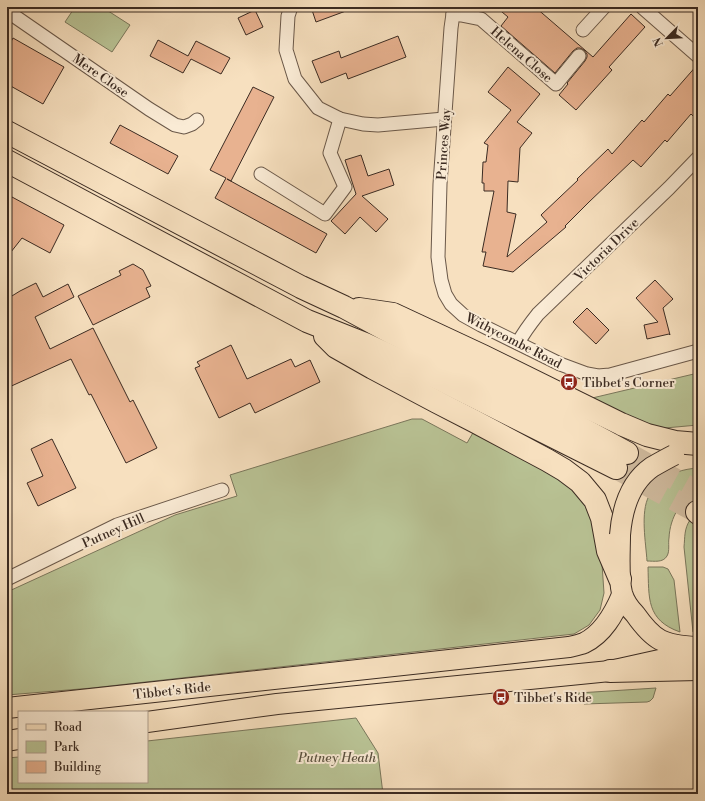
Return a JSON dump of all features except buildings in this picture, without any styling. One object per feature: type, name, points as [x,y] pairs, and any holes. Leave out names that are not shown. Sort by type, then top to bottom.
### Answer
[{"type":"highway","points":[[7,132],[301,287],[344,307],[564,430],[622,460]]},
{"type":"highway","points":[[7,161],[307,321],[365,344],[564,430]]},
{"type":"highway","points":[[344,307],[393,314],[483,356],[621,424],[647,435],[675,442],[698,444]]},
{"type":"highway","points":[[307,321],[336,347],[436,402],[474,420],[547,460],[580,482],[595,500],[602,518],[608,551],[621,587]]},
{"type":"highway","points":[[610,671],[698,670]]},
{"type":"main road","points":[[698,450],[674,455],[644,474],[634,487],[626,502],[620,535],[621,587],[632,610],[643,625],[656,638],[679,646],[698,648]]},
{"type":"main road","name":"Tibbet's Ride","points":[[7,708],[568,647],[583,643],[596,635],[605,626],[615,611],[621,587]]},
{"type":"main road","name":"Tibbet's Ride","points":[[148,722],[277,704],[610,671],[682,656],[698,648]]},
{"type":"main road","points":[[7,740],[18,739]]},
{"type":"street","points":[[292,7],[288,16],[286,50],[295,79],[318,108],[340,119],[363,124],[378,125],[444,119]]},
{"type":"street","points":[[583,30],[604,7]]},
{"type":"street","points":[[642,7],[698,56]]},
{"type":"street","name":"Mere Close","points":[[7,11],[175,125],[184,127],[197,120]]},
{"type":"street","name":"Helena Close","points":[[453,11],[461,15],[481,19],[556,84],[579,56]]},
{"type":"street","name":"Princes Way","points":[[441,280],[438,258],[440,184],[453,11]]},
{"type":"street","points":[[261,174],[325,214],[345,186],[330,153],[340,119]]},
{"type":"street","name":"Victoria Drive","points":[[518,343],[526,329],[538,314],[568,287],[698,158]]},
{"type":"street","name":"Withycombe Road","points":[[441,280],[445,294],[451,304],[463,315],[560,364],[587,374],[598,376],[610,375],[698,351]]},
{"type":"street","name":"Putney Hill","points":[[7,579],[117,525],[222,490]]},
{"type":"green space","points":[[75,7],[102,7],[130,25],[112,52],[65,22]]},
{"type":"green space","points":[[698,373],[698,425],[665,428],[651,427],[588,399]]},
{"type":"green space","points":[[412,419],[422,419],[467,443],[474,431],[580,491],[600,535],[604,593],[600,610],[589,625],[574,634],[92,688],[7,695],[7,592],[175,515],[237,496],[230,475]]},
{"type":"green space","points":[[698,468],[698,489],[686,498],[674,516],[670,530],[667,556],[661,561],[647,561],[644,519],[646,503],[649,496],[663,480],[672,474],[687,469]]},
{"type":"green space","points":[[690,520],[698,525],[698,632],[693,632],[684,547],[686,530]]},
{"type":"green space","points":[[648,567],[663,567],[668,569],[674,580],[680,632],[669,627],[655,614],[650,598]]},
{"type":"green space","points":[[656,688],[653,698],[647,702],[584,704],[578,693]]},
{"type":"green space","name":"Putney Heath","points":[[356,718],[378,753],[383,794],[7,794],[7,758],[18,757],[18,783],[148,783],[148,741]]},
{"type":"tunnel","points":[[627,453],[698,492]]},
{"type":"tunnel","points":[[616,468],[697,512]]},
{"type":"place","name":"Tibbet's Corner","points":[[569,382]]},
{"type":"place","name":"Tibbet's Ride","points":[[501,697]]}]
